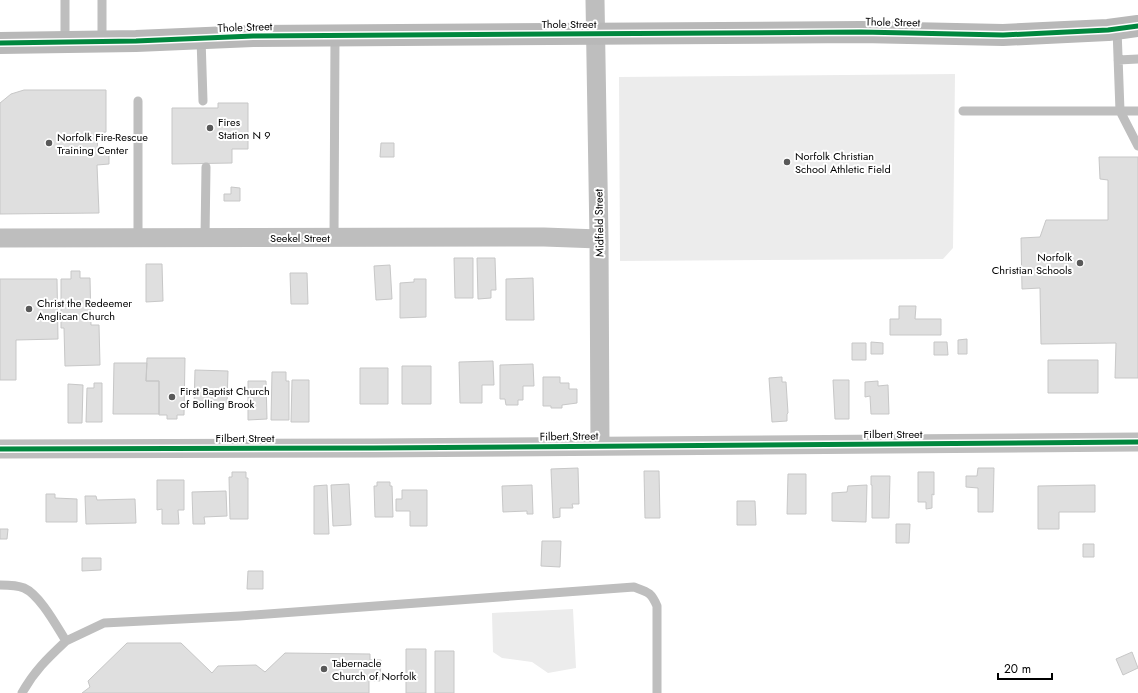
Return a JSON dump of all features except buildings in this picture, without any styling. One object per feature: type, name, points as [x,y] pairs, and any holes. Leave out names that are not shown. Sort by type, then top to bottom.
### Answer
[{"type":"street","name":"Midfield Street","points":[[595,0],[599,239],[600,446]]},
{"type":"street","name":"Thole Street","points":[[0,43],[335,35],[861,32],[1003,35],[1128,28]]},
{"type":"street","name":"Seekel Street","points":[[0,238],[544,237],[599,239]]},
{"type":"street","name":"Filbert Street","points":[[0,449],[366,448],[1138,442]]},
{"type":"lane","points":[[65,0],[65,42]]},
{"type":"lane","points":[[102,0],[102,41]]},
{"type":"lane","points":[[1128,28],[1118,60],[1120,111],[1138,146]]},
{"type":"lane","points":[[334,237],[335,35]]},
{"type":"lane","points":[[201,38],[203,101]]},
{"type":"lane","points":[[1118,60],[1138,59]]},
{"type":"lane","points":[[138,101],[138,238]]},
{"type":"lane","points":[[962,111],[1138,111]]},
{"type":"lane","points":[[205,238],[206,167]]},
{"type":"lane","points":[[0,585],[12,585],[24,588],[35,596],[66,641]]},
{"type":"lane","points":[[22,693],[30,679],[45,661],[66,641],[104,623],[240,616],[634,587],[653,597],[657,606],[657,693]]},
{"type":"shaded area","name":"Norfolk Christian School Athletic Field","points":[[955,74],[953,248],[943,259],[620,261],[619,77]]},
{"type":"shaded area","points":[[573,609],[576,668],[548,673],[532,662],[502,658],[493,652],[492,613]]},
{"type":"cycle path","points":[[0,43],[136,41],[253,36],[861,32],[1003,35],[1108,30],[1138,26]]},
{"type":"cycle path","points":[[0,449],[374,448],[1138,442]]},
{"type":"place","name":"Fires Station N 9","points":[[210,128]]},
{"type":"place","name":"Norfolk Fire-Rescue Training Center","points":[[49,143]]},
{"type":"place","name":"Norfolk Christian School Athletic Field","points":[[787,162]]},
{"type":"place","name":"Norfolk Christian Schools","points":[[1080,263]]},
{"type":"place","name":"Christ the Redeemer Anglican Church","points":[[29,309]]},
{"type":"place","name":"First Baptist Church of Bolling Brook","points":[[172,397]]},
{"type":"place","name":"Tabernacle Church of Norfolk","points":[[324,669]]}]
